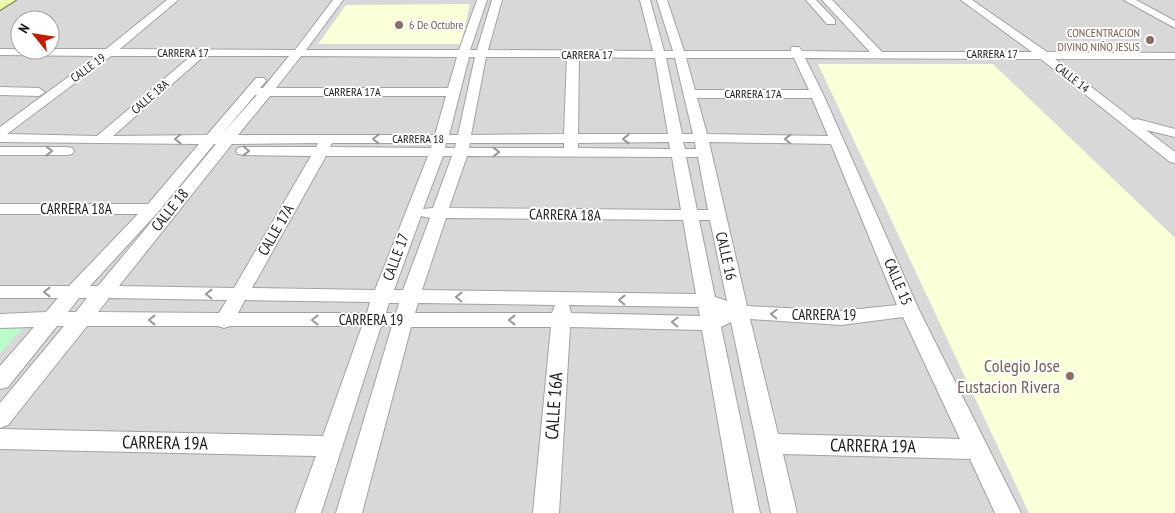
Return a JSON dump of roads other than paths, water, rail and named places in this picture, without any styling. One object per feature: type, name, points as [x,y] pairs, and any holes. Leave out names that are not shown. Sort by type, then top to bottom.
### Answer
[{"type":"street","points":[[0,6],[10,0]]},
{"type":"street","name":"CALLE 19","points":[[0,133],[106,49],[159,0]]},
{"type":"street","name":"CALLE 19","points":[[0,119],[94,53],[120,44],[173,0]]},
{"type":"street","name":"CALLE 18","points":[[293,49],[324,0]]},
{"type":"street","name":"CALLE 18","points":[[0,381],[54,319],[74,292],[214,144],[293,49],[338,0]]},
{"type":"street","name":"CALLE 17","points":[[349,513],[410,296],[462,145],[482,0]]},
{"type":"street","name":"CALLE 17","points":[[308,513],[382,296],[439,145],[454,92],[497,0]]},
{"type":"street","name":"CALLE 16","points":[[645,0],[658,50],[747,513]]},
{"type":"street","name":"CALLE 16","points":[[662,0],[678,50],[703,146],[784,513]]},
{"type":"street","points":[[811,0],[836,27]]},
{"type":"street","points":[[827,0],[874,51]]},
{"type":"street","name":"CALLE 14","points":[[966,0],[1040,49]]},
{"type":"street","name":"CALLE 14","points":[[981,0],[1175,159]]},
{"type":"street","points":[[1129,0],[1175,25]]},
{"type":"street","points":[[1143,0],[1175,16]]},
{"type":"street","name":"CARRERA 17","points":[[120,44],[293,49],[797,52],[1175,48]]},
{"type":"street","name":"CARRERA 17","points":[[60,45],[200,54],[293,49]]},
{"type":"street","name":"CARRERA 17","points":[[1040,49],[1058,54],[1175,56]]},
{"type":"street","name":"CARRERA 17","points":[[474,50],[572,54],[658,50]]},
{"type":"street","points":[[0,52],[94,53]]},
{"type":"street","name":"CALLE 15","points":[[797,52],[837,140],[909,310],[1008,513]]},
{"type":"street","name":"CALLE 18A","points":[[100,140],[200,54]]},
{"type":"street","points":[[571,145],[572,54]]},
{"type":"street","points":[[0,92],[39,92]]},
{"type":"street","name":"CARRERA 17A","points":[[259,92],[454,92]]},
{"type":"street","name":"CARRERA 17A","points":[[689,94],[817,94]]},
{"type":"street","points":[[1126,120],[1160,131],[1175,133]]},
{"type":"street","points":[[1160,131],[1175,143]]},
{"type":"street","name":"CARRERA 18","points":[[0,138],[325,146],[703,146],[837,140]]},
{"type":"street","name":"CALLE 18","points":[[0,418],[82,320],[214,144]]},
{"type":"street","name":"CARRERA 18","points":[[0,151],[214,144]]},
{"type":"street","name":"CALLE 17A","points":[[224,321],[325,146]]},
{"type":"street","name":"CARRERA 18A","points":[[0,209],[152,209]]},
{"type":"street","name":"CARRERA 18A","points":[[412,213],[717,215]]},
{"type":"street","name":"CARRERA 19","points":[[0,292],[410,296],[711,323],[739,312]]},
{"type":"street","name":"CARRERA 19","points":[[0,321],[54,319],[224,321],[403,320],[707,301],[739,312],[841,318],[909,310]]},
{"type":"street","name":"CALLE 16A","points":[[546,513],[562,310]]},
{"type":"street","name":"CARRERA 19A","points":[[0,439],[330,446]]},
{"type":"street","name":"CARRERA 19A","points":[[768,444],[977,449]]},
{"type":"place","name":"6 De Octubre","points":[[399,25]]},
{"type":"place","name":"CONCENTRACION DIVINO NIÑO JESUS","points":[[1150,40]]},
{"type":"place","name":"Colegio Jose Eustacion Rivera","points":[[1070,376]]}]
